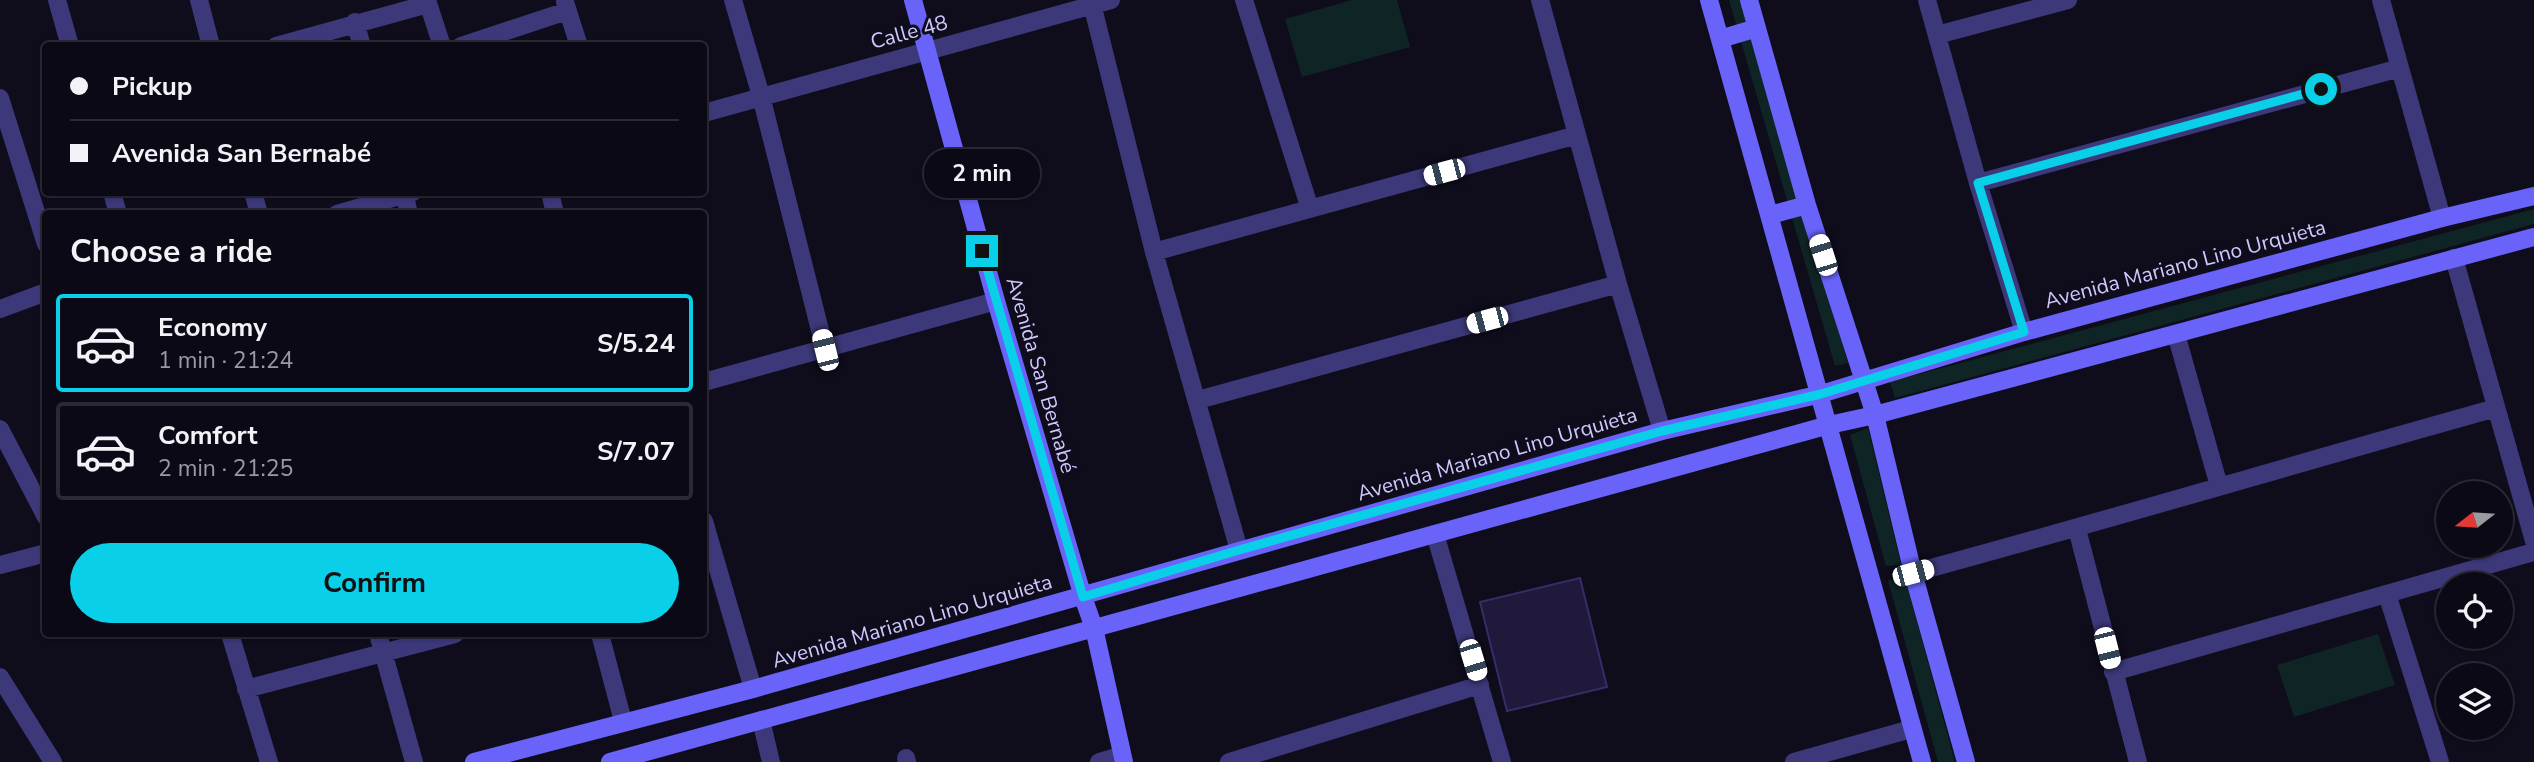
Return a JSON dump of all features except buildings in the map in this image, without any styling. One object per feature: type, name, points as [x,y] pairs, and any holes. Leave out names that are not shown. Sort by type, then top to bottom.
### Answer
[{"type":"main road","name":"Avenida San Bernabé","points":[[913,0],[996,301],[1094,628],[1123,758]]},
{"type":"main road","points":[[1709,0],[1922,762]]},
{"type":"main road","points":[[1749,0],[1807,205],[1875,415],[1913,573],[1966,762]]},
{"type":"main road","points":[[1720,39],[1757,29]]},
{"type":"main road","name":"Avenida Mariano Lino Urquieta","points":[[474,762],[753,689],[1662,431],[1821,394],[2024,332],[2442,218],[2534,196]]},
{"type":"main road","points":[[1769,215],[1807,205]]},
{"type":"main road","points":[[610,762],[633,759],[761,720],[1829,425],[1875,415],[2534,237]]},
{"type":"street","points":[[57,0],[69,42]]},
{"type":"street","points":[[199,0],[210,42]]},
{"type":"street","points":[[733,0],[761,96],[825,350]]},
{"type":"street","name":"Calle 48","points":[[707,112],[1092,3],[1111,0]]},
{"type":"street","points":[[1244,0],[1310,209]]},
{"type":"street","points":[[1539,0],[1662,431]]},
{"type":"street","points":[[1927,0],[1978,183],[2024,332]]},
{"type":"street","points":[[1937,35],[2068,0]]},
{"type":"street","points":[[2381,0],[2442,218]]},
{"type":"street","points":[[289,42],[428,2],[441,42]]},
{"type":"street","points":[[1092,3],[1154,252],[1239,550]]},
{"type":"street","points":[[472,42],[566,6],[578,42]]},
{"type":"street","points":[[355,22],[361,42]]},
{"type":"street","points":[[1978,183],[2400,68]]},
{"type":"street","points":[[0,98],[42,231]]},
{"type":"street","points":[[1154,252],[1577,135]]},
{"type":"street","points":[[350,210],[397,196]]},
{"type":"street","points":[[2455,258],[2534,541]]},
{"type":"street","points":[[1198,400],[1618,284]]},
{"type":"street","points":[[0,309],[42,293]]},
{"type":"street","points":[[707,381],[996,301]]},
{"type":"street","points":[[2176,334],[2219,485]]},
{"type":"street","points":[[1913,573],[2077,529],[2219,485],[2496,408]]},
{"type":"street","points":[[0,429],[42,509]]},
{"type":"street","points":[[2077,529],[2138,762]]},
{"type":"street","points":[[707,531],[753,689]]},
{"type":"street","points":[[1435,534],[1502,762]]},
{"type":"street","points":[[2113,671],[2534,552]]},
{"type":"street","points":[[0,565],[42,554]]},
{"type":"street","points":[[2387,594],[2440,762]]},
{"type":"street","points":[[231,637],[269,762]]},
{"type":"street","points":[[379,637],[414,762]]},
{"type":"street","points":[[246,689],[444,637]]},
{"type":"street","points":[[601,637],[623,721]]},
{"type":"street","points":[[0,677],[53,762]]},
{"type":"street","points":[[1229,762],[1480,685]]},
{"type":"street","points":[[761,720],[771,762]]},
{"type":"street","points":[[1794,762],[1911,729]]},
{"type":"street","points":[[1099,762],[1123,758]]},
{"type":"green space","points":[[1352,0],[1397,0],[1410,47],[1302,77],[1285,19]]},
{"type":"green space","points":[[1729,0],[1740,0],[1848,363],[1835,366]]},
{"type":"green space","points":[[2534,209],[2534,224],[1895,398],[1890,382]]},
{"type":"green space","points":[[1868,428],[1901,565],[1886,566],[1850,435]]},
{"type":"green space","points":[[1905,578],[1955,762],[1938,762],[1888,580]]},
{"type":"green space","points":[[2378,634],[2395,685],[2294,717],[2277,665]]},
{"type":"route","points":[[982,251],[1083,597],[1239,550],[1662,431],[1821,394],[2024,332],[1978,183],[2321,89]]}]
